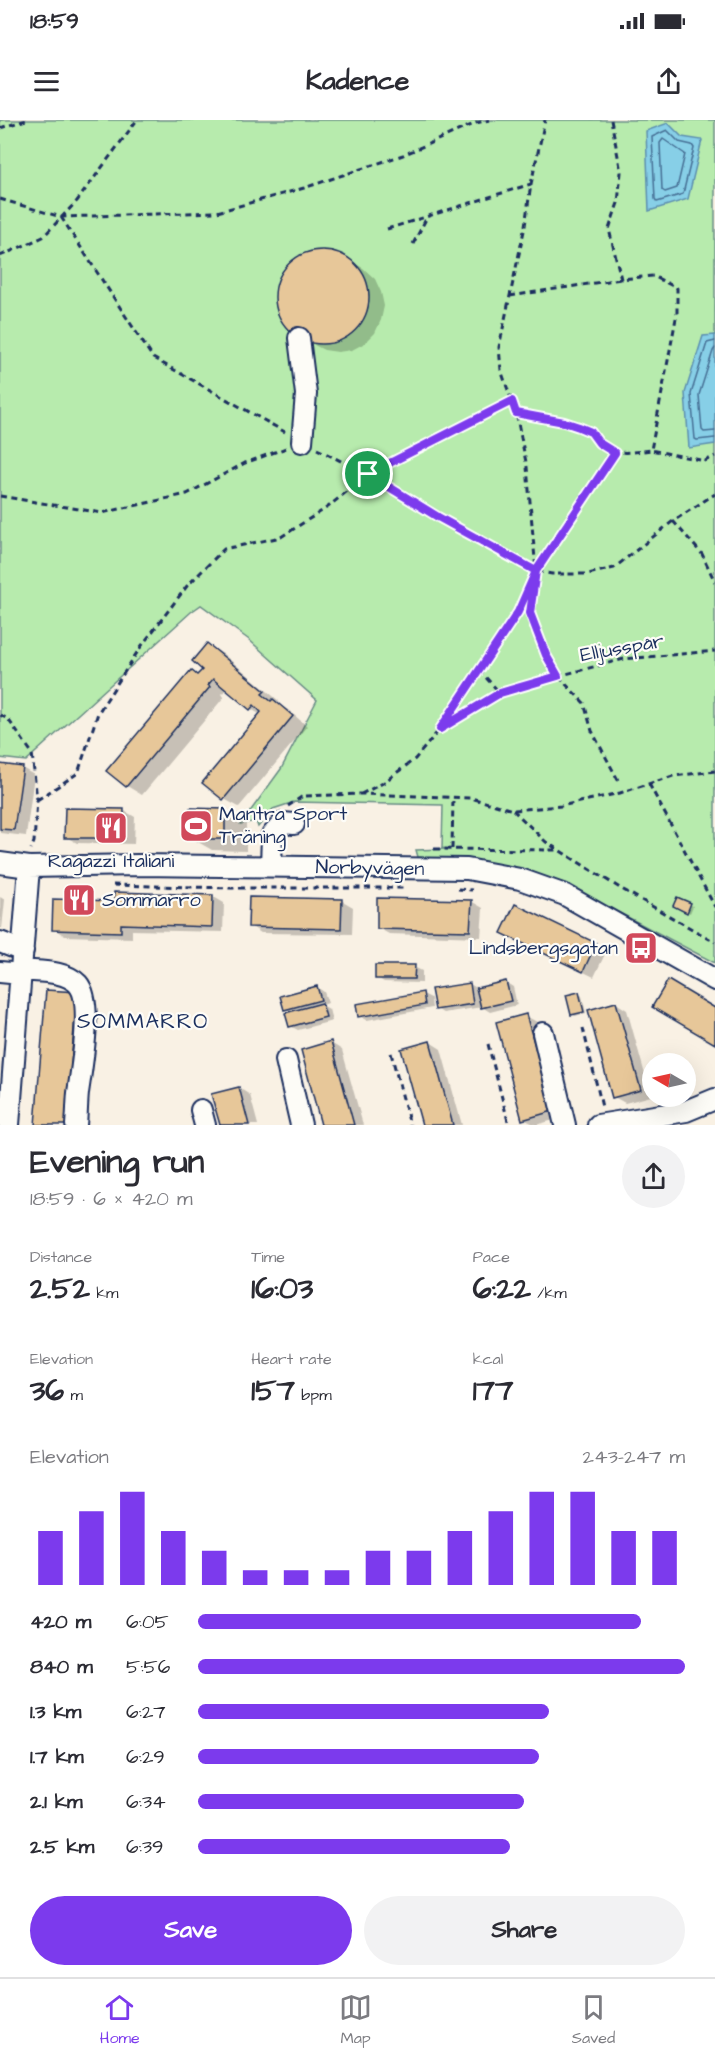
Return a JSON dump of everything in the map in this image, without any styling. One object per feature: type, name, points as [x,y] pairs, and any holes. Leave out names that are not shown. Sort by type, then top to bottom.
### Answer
[{"type":"street","points":[[299,338],[306,394],[302,442]]},
{"type":"street","points":[[271,866],[272,834],[290,815]]},
{"type":"street","name":"Norbyvägen","points":[[0,863],[26,866],[467,869],[520,879],[565,895],[715,980]]},
{"type":"street","points":[[9,1125],[22,965],[26,866]]},
{"type":"street","points":[[0,942],[22,965]]},
{"type":"street","points":[[0,972],[22,965],[65,975],[79,985],[86,1000],[76,1125]]},
{"type":"street","points":[[543,1033],[565,1125]]},
{"type":"street","points":[[286,1060],[301,1125]]},
{"type":"street","points":[[602,1124],[686,1118],[715,1099]]},
{"type":"path","points":[[0,128],[26,120]]},
{"type":"path","points":[[0,256],[43,237],[77,201],[137,120]]},
{"type":"path","points":[[0,199],[61,217],[217,212],[403,155],[476,123],[490,120]]},
{"type":"path","points":[[545,120],[499,347],[501,370],[516,413],[526,467],[536,571],[530,613],[546,655],[558,676],[584,702],[592,731],[618,780]]},
{"type":"path","points":[[611,120],[621,172],[618,203],[609,229],[621,279]]},
{"type":"path","points":[[387,229],[531,184]]},
{"type":"path","points":[[61,217],[153,358],[302,442],[368,474],[438,517],[536,571],[552,574],[588,574],[614,568],[673,521],[715,494]]},
{"type":"path","points":[[413,244],[426,218]]},
{"type":"path","points":[[510,296],[652,276],[677,288],[677,313],[651,450]]},
{"type":"path","points":[[37,800],[78,773],[98,713],[140,648],[187,586],[224,549],[281,537],[328,507],[368,474],[512,401]]},
{"type":"path","points":[[516,413],[579,427],[591,432],[599,443],[615,453],[651,450],[705,461],[715,456]]},
{"type":"path","points":[[0,496],[102,513],[188,494],[245,463],[302,442]]},
{"type":"path","points":[[361,794],[383,783],[415,759],[440,729],[518,612],[536,571],[615,453]]},
{"type":"path","points":[[673,521],[702,554],[715,582]]},
{"type":"path","name":"Elljusspår","points":[[440,729],[500,693],[558,676],[624,659],[715,651]]},
{"type":"path","points":[[479,670],[500,693]]},
{"type":"path","points":[[0,715],[8,718],[32,753],[37,800],[34,842],[26,866]]},
{"type":"path","points":[[290,815],[303,796],[361,794],[471,798],[513,810],[569,805],[620,793],[673,776],[715,771]]},
{"type":"path","points":[[649,784],[715,907]]},
{"type":"path","points":[[452,849],[453,798]]},
{"type":"path","points":[[513,810],[546,842],[620,888],[715,942]]},
{"type":"path","points":[[111,885],[411,888]]},
{"type":"path","points":[[454,888],[475,890]]},
{"type":"path","points":[[583,1028],[602,1124]]},
{"type":"path","points":[[488,1044],[509,1125]]},
{"type":"path","points":[[391,1053],[410,1125]]},
{"type":"green space","points":[[0,120],[715,120],[715,963],[578,891],[532,873],[488,864],[418,857],[416,850],[445,849],[442,848],[443,805],[294,802],[273,809],[258,827],[256,821],[241,824],[281,769],[317,700],[248,639],[201,605],[26,761],[0,758]]},
{"type":"water","points":[[668,123],[682,137],[702,140],[688,199],[649,211],[646,131]]},
{"type":"water","points":[[715,335],[715,444],[689,448],[685,393],[703,336]]},
{"type":"building","points":[[322,250],[340,254],[355,264],[365,279],[369,297],[365,315],[355,330],[340,340],[322,344],[304,340],[289,330],[279,315],[275,297],[279,279],[289,264],[304,254]]},
{"type":"building","points":[[207,643],[265,691],[262,694],[271,701],[273,699],[293,716],[223,800],[202,783],[261,712],[254,705],[250,710],[213,679],[208,685],[210,687],[126,787],[106,771],[191,670],[197,675],[202,670],[192,661]]},
{"type":"building","points":[[0,764],[23,767],[14,830],[0,829]]},
{"type":"building","points":[[65,808],[124,809],[123,838],[64,838]]},
{"type":"building","points":[[190,808],[225,809],[225,839],[189,839]]},
{"type":"building","points":[[114,892],[213,895],[212,927],[121,924],[121,932],[52,930],[53,899],[114,901]]},
{"type":"building","points":[[249,897],[342,899],[341,929],[248,927]]},
{"type":"building","points":[[677,897],[691,903],[687,913],[673,906]]},
{"type":"building","points":[[377,898],[472,900],[470,931],[377,929]]},
{"type":"building","points":[[515,904],[596,943],[583,972],[501,933]]},
{"type":"building","points":[[375,965],[415,965],[414,979],[375,979]]},
{"type":"building","points":[[668,980],[715,1008],[715,1044],[652,1007]]},
{"type":"building","points":[[506,981],[511,1001],[481,1008],[476,988]]},
{"type":"building","points":[[470,983],[473,1004],[435,1010],[431,989]]},
{"type":"building","points":[[317,986],[321,1000],[284,1010],[280,996]]},
{"type":"building","points":[[46,990],[77,992],[66,1125],[35,1125]]},
{"type":"building","points":[[423,992],[425,1005],[358,1017],[356,1004]]},
{"type":"building","points":[[579,992],[584,1012],[571,1015],[566,995]]},
{"type":"building","points":[[616,1002],[641,1090],[612,1098],[588,1010]]},
{"type":"building","points":[[322,1003],[326,1017],[289,1027],[285,1013]]},
{"type":"building","points":[[526,1014],[553,1111],[522,1120],[496,1022]]},
{"type":"building","points":[[331,1041],[354,1125],[321,1125],[301,1050]]},
{"type":"building","points":[[430,1041],[453,1125],[422,1125],[401,1049]]},
{"type":"building","points":[[239,1087],[249,1125],[220,1125],[211,1094]]},
{"type":"place","name":"Mantra Sport Träning","points":[[196,826]]},
{"type":"place","name":"Ragazzi Italiani","points":[[111,828]]},
{"type":"place","name":"Sommarro","points":[[79,900]]},
{"type":"place","name":"Lindsbergsgatan","points":[[641,948]]},
{"type":"district","name":"SOMMARRO","points":[[143,1021]]},
{"type":"route","points":[[368,474],[438,517],[536,571],[518,612],[440,729],[500,693],[558,676],[546,655],[530,613],[536,571],[615,453],[599,443],[591,432],[579,427],[516,413],[512,401],[368,474]]}]
